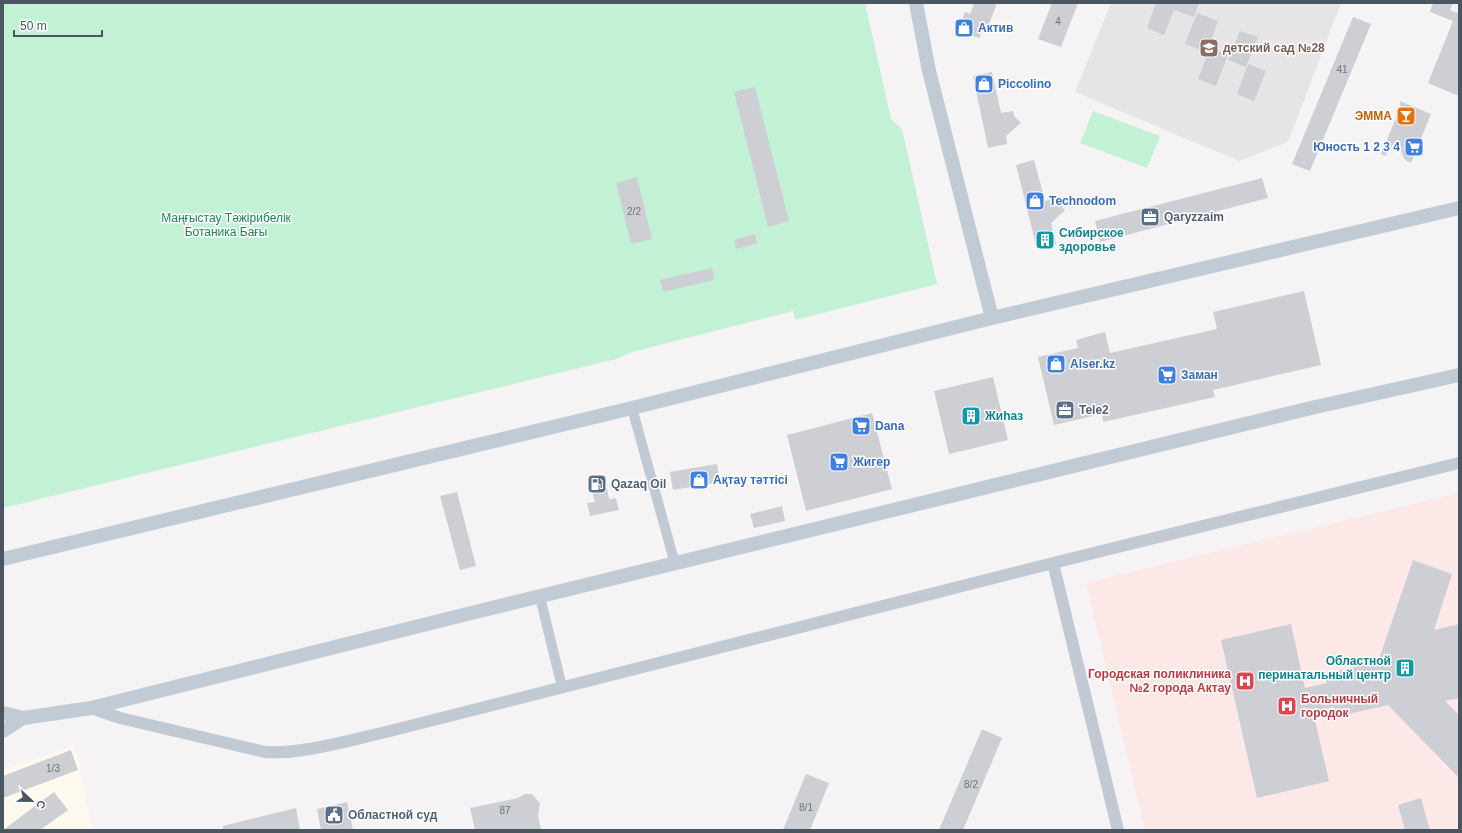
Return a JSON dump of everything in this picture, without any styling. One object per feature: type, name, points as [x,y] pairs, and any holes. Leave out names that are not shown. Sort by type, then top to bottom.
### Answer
[{"type":"main road","points":[[916,3],[929,71],[992,318]]},
{"type":"main road","points":[[3,558],[632,408],[992,318],[1459,208]]},
{"type":"main road","points":[[3,713],[23,718],[91,708],[1343,401],[1459,375]]},
{"type":"main road","points":[[3,731],[23,718]]},
{"type":"street","points":[[632,408],[675,564]]},
{"type":"street","points":[[91,708],[120,718],[205,736],[250,748],[280,753],[390,731],[1053,563],[1459,463]]},
{"type":"street","points":[[1053,563],[1118,830]]},
{"type":"street","points":[[540,597],[562,687]]},
{"type":"shaded area","name":"детский сад №28","points":[[1111,3],[1341,3],[1288,142],[1239,161],[1075,92]]},
{"type":"shaded area","name":"Больничный городок","points":[[1459,493],[1459,830],[1145,830],[1086,583]]},
{"type":"shaded area","points":[[74,745],[80,764],[81,780],[93,830],[3,830],[3,771]]},
{"type":"green space","name":"Маңғыстау Тәжірибелік Ботаника Бағы","points":[[3,3],[865,3],[891,119],[902,129],[937,284],[795,320],[793,311],[632,352],[616,359],[3,508]]},
{"type":"green space","points":[[1093,111],[1160,136],[1147,168],[1080,143]]},
{"type":"building","points":[[974,3],[997,3],[986,32],[982,31],[979,38],[958,30],[965,12],[970,14]]},
{"type":"building","points":[[1052,3],[1078,3],[1061,47],[1038,39]]},
{"type":"building","points":[[1156,3],[1199,3],[1194,17],[1174,10],[1164,35],[1147,28]]},
{"type":"building","points":[[1433,3],[1453,3],[1450,10],[1457,13],[1459,8],[1459,96],[1428,83],[1453,21],[1430,12]]},
{"type":"building","points":[[1197,13],[1218,21],[1207,52],[1185,44]]},
{"type":"building","points":[[1353,17],[1371,24],[1310,171],[1292,164]]},
{"type":"building","points":[[1240,31],[1258,37],[1246,67],[1228,60]]},
{"type":"building","points":[[1210,48],[1228,55],[1216,86],[1198,79]]},
{"type":"building","points":[[1248,64],[1266,71],[1254,101],[1237,94]]},
{"type":"building","points":[[992,72],[1001,113],[1013,111],[1014,116],[1021,123],[1006,136],[1007,144],[988,148],[973,76]]},
{"type":"building","points":[[755,87],[789,221],[768,227],[734,92]]},
{"type":"building","points":[[1400,101],[1431,114],[1411,163],[1405,160],[1396,140],[1385,156],[1381,154],[1397,116],[1401,112]]},
{"type":"building","points":[[1034,160],[1045,201],[1057,198],[1058,203],[1065,210],[1051,223],[1056,244],[1037,249],[1016,165]]},
{"type":"building","points":[[637,177],[652,239],[631,244],[616,183]]},
{"type":"building","points":[[1262,178],[1268,198],[1100,242],[1095,221]]},
{"type":"building","points":[[755,234],[757,243],[736,249],[734,240]]},
{"type":"building","points":[[712,268],[714,280],[663,292],[660,280]]},
{"type":"building","points":[[1304,291],[1321,365],[1213,390],[1215,397],[1103,422],[1102,414],[1054,425],[1038,357],[1078,348],[1076,340],[1105,332],[1110,353],[1217,329],[1213,312]]},
{"type":"building","name":"Жиhаз","points":[[993,377],[1008,440],[949,454],[934,391]]},
{"type":"building","name":"Жигер","points":[[872,413],[892,489],[806,511],[787,435]]},
{"type":"building","points":[[717,464],[720,482],[673,490],[670,472]]},
{"type":"building","points":[[607,488],[609,499],[616,498],[619,510],[590,516],[587,503],[595,502],[592,491]]},
{"type":"building","points":[[457,492],[476,566],[460,570],[440,496]]},
{"type":"building","points":[[782,506],[785,521],[754,528],[750,514]]},
{"type":"building","points":[[1413,560],[1452,574],[1434,630],[1459,624],[1459,698],[1445,701],[1459,715],[1459,778],[1388,705],[1335,717],[1333,707],[1313,712],[1329,781],[1257,798],[1221,640],[1291,624],[1305,688],[1327,683],[1325,674],[1378,662]]},
{"type":"building","points":[[982,729],[1002,738],[963,830],[939,830]]},
{"type":"building","points":[[71,750],[78,770],[3,798],[3,776]]},
{"type":"building","points":[[806,774],[829,783],[810,830],[783,830]]},
{"type":"building","points":[[54,792],[68,810],[40,830],[3,830]]},
{"type":"building","points":[[524,794],[532,794],[540,803],[538,815],[541,830],[475,830],[470,808],[518,798]]},
{"type":"building","points":[[1421,798],[1430,830],[1405,830],[1398,805]]},
{"type":"building","name":"Областной суд","points":[[347,802],[353,830],[321,830],[317,809]]},
{"type":"building","points":[[296,808],[300,830],[223,830],[223,826]]},
{"type":"place","name":"Актив","points":[[964,28]]},
{"type":"place","name":"детский сад №28","points":[[1209,48]]},
{"type":"place","name":"Piccolino","points":[[984,84]]},
{"type":"place","name":"ЭММА","points":[[1406,116]]},
{"type":"place","name":"Юность 1 2 3 4","points":[[1414,147]]},
{"type":"place","name":"Technodom","points":[[1035,201]]},
{"type":"place","name":"Qaryzzaim","points":[[1150,217]]},
{"type":"place","name":"Сибирское здоровье","points":[[1045,240]]},
{"type":"place","name":"Alser.kz","points":[[1056,364]]},
{"type":"place","name":"Заман","points":[[1167,375]]},
{"type":"place","name":"Tele2","points":[[1065,410]]},
{"type":"place","name":"Жиhаз","points":[[971,416]]},
{"type":"place","name":"Dana","points":[[861,426]]},
{"type":"place","name":"Жигер","points":[[839,462]]},
{"type":"place","name":"Ақтау тәттісі","points":[[699,480]]},
{"type":"place","name":"Qazaq Oil","points":[[597,484]]},
{"type":"place","name":"Областной перинатальный центр","points":[[1405,668]]},
{"type":"place","name":"Городская поликлиника №2 города Актау","points":[[1245,681]]},
{"type":"place","name":"Больничный городок","points":[[1287,706]]},
{"type":"place","name":"Областной суд","points":[[334,815]]}]
